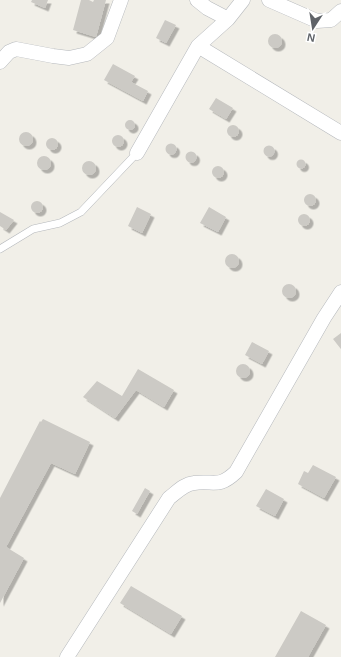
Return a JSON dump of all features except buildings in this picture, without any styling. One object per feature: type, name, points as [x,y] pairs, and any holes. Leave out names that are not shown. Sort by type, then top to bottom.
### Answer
[{"type":"street","points":[[0,62],[10,52],[16,49],[69,58],[87,54],[107,38],[121,0]]},
{"type":"street","points":[[198,0],[207,8],[228,19]]},
{"type":"street","points":[[137,153],[198,46],[228,19],[242,0]]},
{"type":"street","points":[[270,0],[317,21],[331,20],[341,11]]},
{"type":"street","points":[[198,46],[341,133]]},
{"type":"street","points":[[67,657],[169,498],[182,487],[193,483],[213,483],[227,480],[236,472],[324,318],[341,292]]},
{"type":"lane","points":[[0,249],[33,229],[60,223],[81,212],[137,153]]}]
